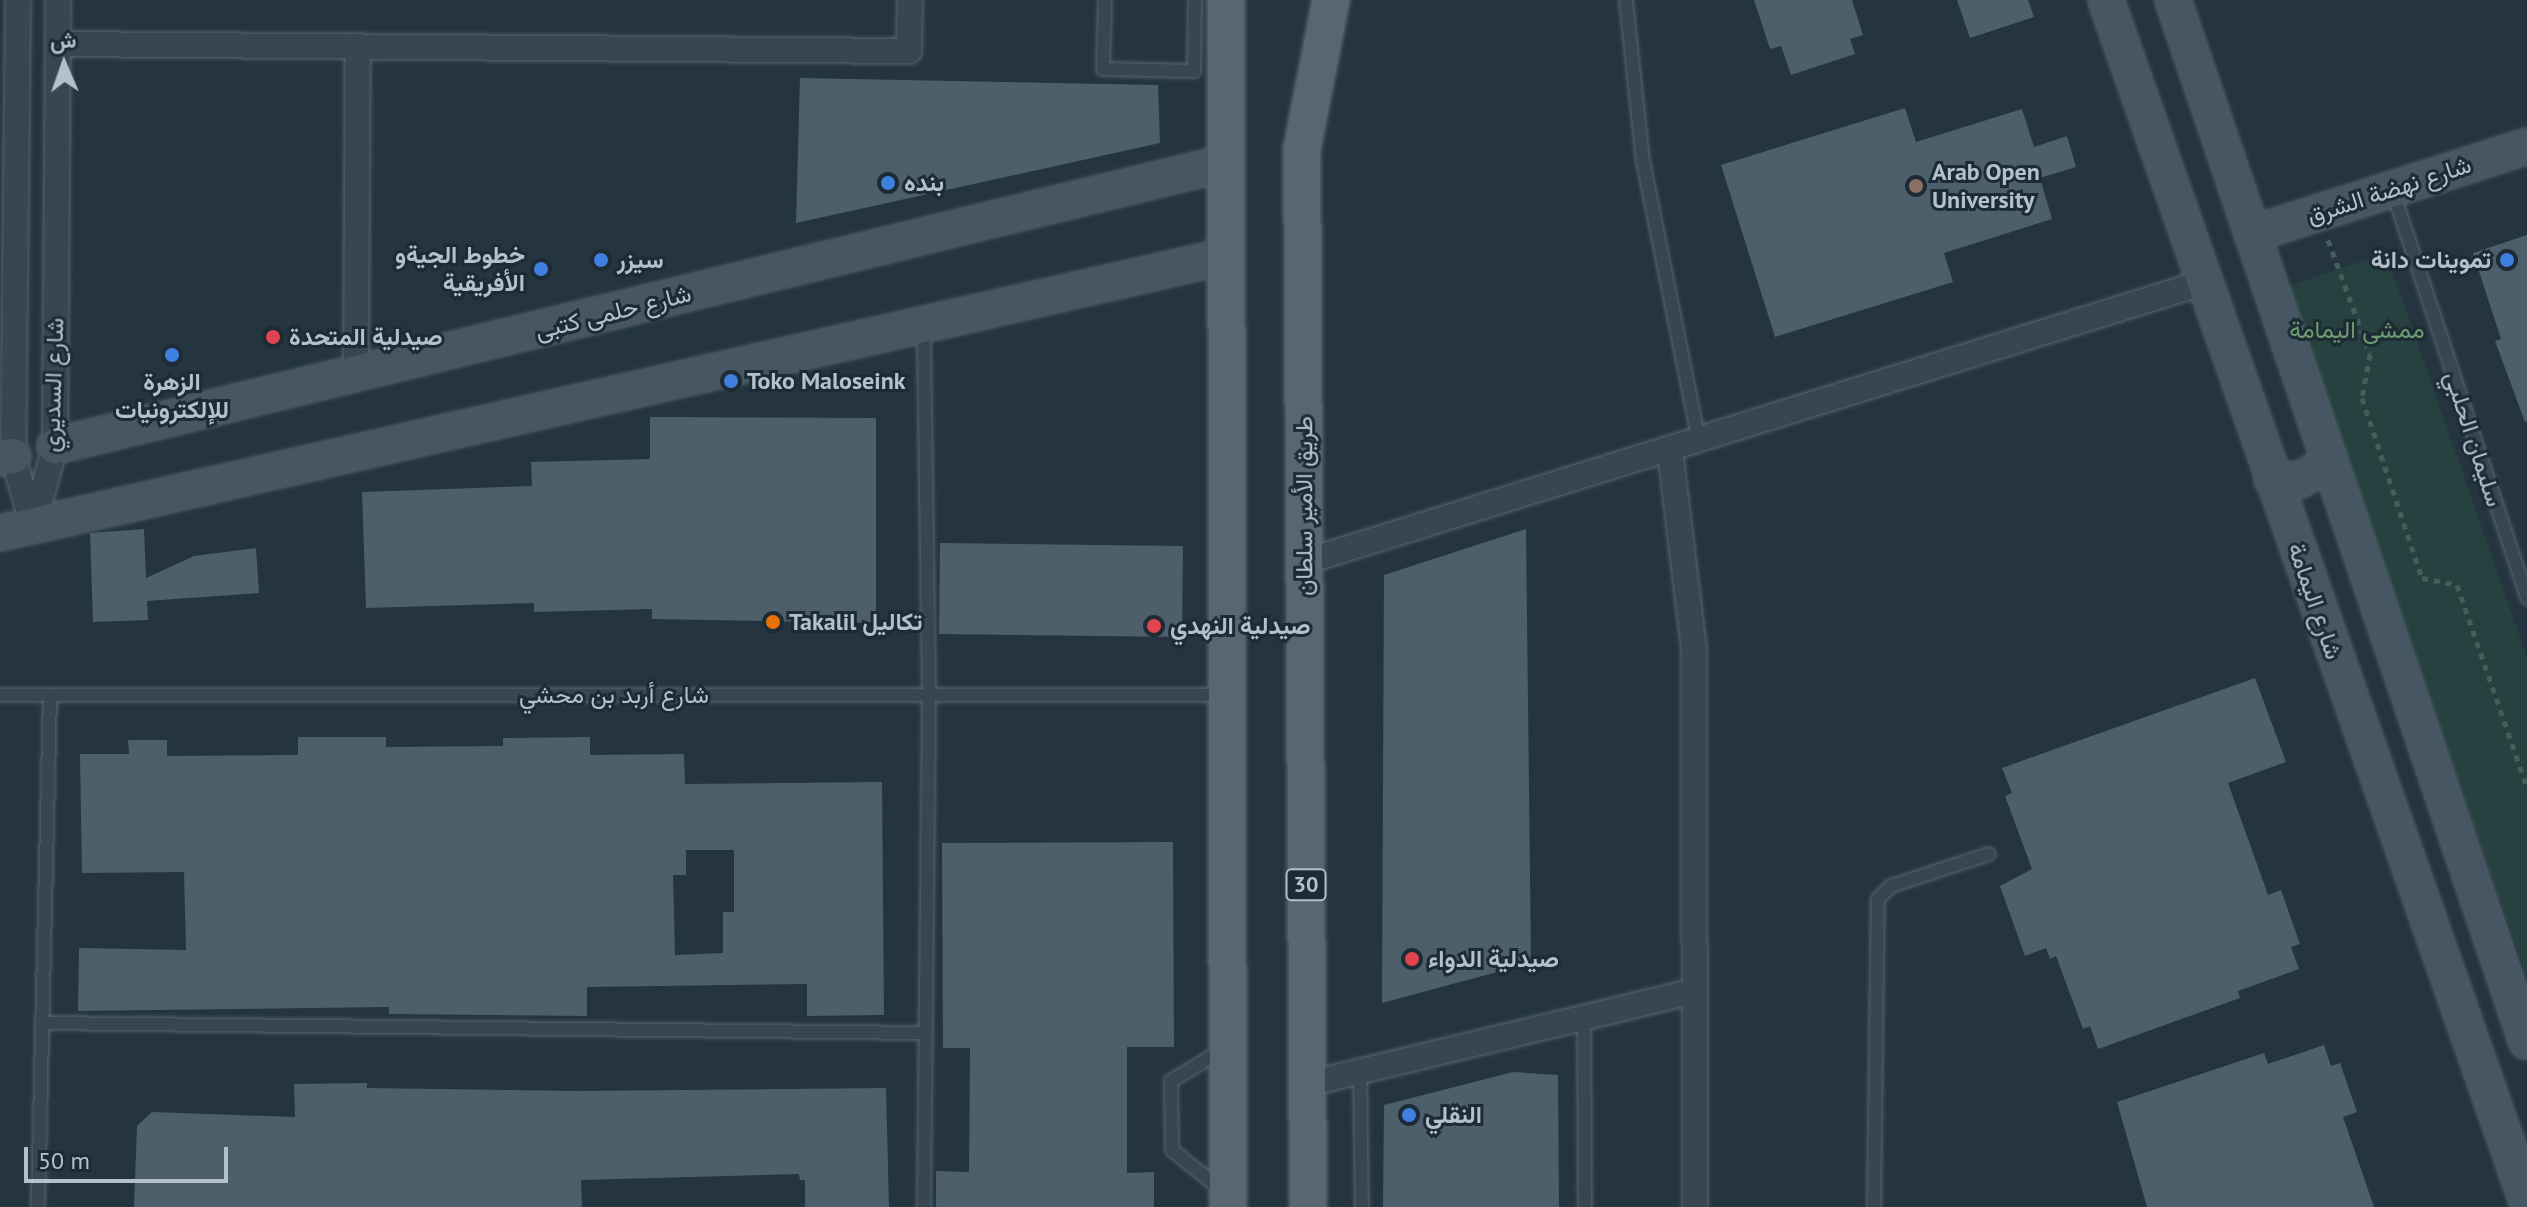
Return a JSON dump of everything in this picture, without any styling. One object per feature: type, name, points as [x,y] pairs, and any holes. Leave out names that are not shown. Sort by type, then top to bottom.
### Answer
[{"type":"main road","points":[[1226,0],[1210,63],[1226,163],[1228,1201]]},
{"type":"main road","name":"طريق الأمير سلطان","points":[[1308,1207],[1302,149],[1331,0]]},
{"type":"street","name":"شارع السديري","points":[[18,0],[7,457],[33,526]]},
{"type":"street","name":"شارع السديري","points":[[33,526],[55,446],[58,0]]},
{"type":"street","points":[[58,44],[909,51],[910,0]]},
{"type":"street","name":"شارع اليمامة","points":[[2106,0],[2202,283],[2527,1201]]},
{"type":"street","points":[[2173,0],[2527,1042]]},
{"type":"street","points":[[356,374],[358,46]]},
{"type":"street","name":"شارع نهضة الشرق","points":[[2252,234],[2527,146]]},
{"type":"street","name":"شارع حلمى كتبى","points":[[7,457],[1226,163]]},
{"type":"street","points":[[0,533],[1227,256]]},
{"type":"street","points":[[1304,562],[1699,442],[2202,283]]},
{"type":"street","points":[[1670,451],[1694,648],[1695,1207]]},
{"type":"street","points":[[2272,479],[2300,480],[2330,462]]},
{"type":"street","points":[[2300,559],[2327,545],[2355,543]]},
{"type":"street","points":[[1307,1084],[1695,991]]},
{"type":"lane","points":[[1105,0],[1103,69],[1194,71],[1210,63],[1195,0]]},
{"type":"lane","points":[[1626,0],[1643,161],[1699,442]]},
{"type":"lane","name":"سليمان الحلبي","points":[[2392,189],[2527,598]]},
{"type":"lane","points":[[924,325],[929,695],[924,1207]]},
{"type":"lane","name":"شارع أربد بن محشي","points":[[0,695],[1228,695]]},
{"type":"lane","points":[[38,1207],[50,695]]},
{"type":"lane","points":[[1874,1207],[1878,899],[1891,886],[1989,854]]},
{"type":"lane","points":[[1584,1017],[1585,1207]]},
{"type":"lane","points":[[42,1023],[926,1033]]},
{"type":"lane","points":[[1228,1046],[1171,1081],[1172,1150],[1228,1201]]},
{"type":"lane","points":[[1360,1069],[1362,1207]]},
{"type":"path","points":[[2319,213],[2370,354],[2362,398],[2422,578],[2457,585],[2527,787]]},
{"type":"green space","name":"ممشى اليمامة","points":[[2386,253],[2527,657],[2527,976],[2286,287]]},
{"type":"building","points":[[1754,0],[1852,0],[1863,35],[1850,39],[1855,54],[1791,75],[1781,46],[1770,49]]},
{"type":"building","points":[[1957,0],[2028,0],[2034,17],[1970,38]]},
{"type":"building","name":"بنده","points":[[800,78],[1158,85],[1160,143],[796,223]]},
{"type":"building","name":"Arab Open University","points":[[1905,108],[1916,142],[2022,109],[2034,147],[2067,136],[2076,167],[2040,178],[2052,219],[1944,253],[1953,282],[1775,337],[1721,165]]},
{"type":"building","points":[[2527,235],[2525,422],[2495,341],[2501,339],[2473,253]]},
{"type":"building","points":[[650,417],[876,418],[876,623],[652,619],[652,609],[534,612],[534,603],[366,608],[362,492],[532,486],[531,462],[650,459]]},
{"type":"building","points":[[144,529],[146,578],[194,556],[256,548],[259,593],[147,601],[148,620],[93,622],[90,533]]},
{"type":"building","points":[[1526,529],[1531,963],[1382,1003],[1384,575]]},
{"type":"building","points":[[940,543],[1183,546],[1182,637],[939,634]]},
{"type":"building","points":[[2255,678],[2286,762],[2228,783],[2268,895],[2281,890],[2300,944],[2291,947],[2299,969],[2238,991],[2240,998],[2098,1049],[2090,1026],[2083,1029],[2056,956],[2050,959],[2046,948],[2025,956],[2000,886],[2032,869],[2005,796],[2012,793],[2002,768]]},
{"type":"building","points":[[298,737],[386,737],[386,747],[503,746],[503,738],[590,737],[590,755],[684,754],[685,784],[882,782],[884,1015],[807,1016],[807,984],[587,987],[587,1016],[389,1014],[389,1007],[78,1011],[79,948],[186,950],[184,872],[82,873],[80,754],[129,754],[128,740],[167,740],[167,756],[298,755]],"holes":[[[686,850],[734,850],[734,912],[723,912],[723,953],[675,955],[673,875],[686,875]]]},
{"type":"building","points":[[1173,842],[1174,1047],[1127,1047],[1127,1173],[1154,1172],[1154,1207],[936,1207],[936,1171],[969,1172],[970,1048],[943,1048],[942,843]]},
{"type":"building","points":[[2324,1045],[2331,1066],[2340,1063],[2357,1112],[2343,1117],[2374,1207],[2147,1207],[2117,1102],[2264,1053],[2268,1064]]},
{"type":"building","points":[[1513,1072],[1558,1075],[1559,1207],[1383,1207],[1384,1105]]},
{"type":"building","points":[[367,1083],[367,1088],[578,1091],[886,1088],[889,1207],[805,1207],[805,1180],[800,1180],[799,1174],[581,1180],[582,1207],[134,1207],[137,1126],[152,1112],[295,1117],[294,1084]]},
{"type":"place","name":"بنده","points":[[888,183]]},
{"type":"place","name":"Arab Open University","points":[[1916,186]]},
{"type":"place","name":"سيزر","points":[[601,260]]},
{"type":"place","name":"تموينات دانة","points":[[2507,260]]},
{"type":"place","name":"خطوط الجيةو الأفريقية","points":[[541,269]]},
{"type":"place","name":"صيدلية المتحدة","points":[[273,337]]},
{"type":"place","name":"الزهرة للإلكترونيات","points":[[172,355]]},
{"type":"place","name":"Toko Maloseink","points":[[731,381]]},
{"type":"place","name":"Takalil تكاليل","points":[[773,622]]},
{"type":"place","name":"صيدلية النهدي","points":[[1154,626]]},
{"type":"place","name":"صيدلية الدواء","points":[[1412,959]]},
{"type":"place","name":"النقلي","points":[[1409,1115]]}]
